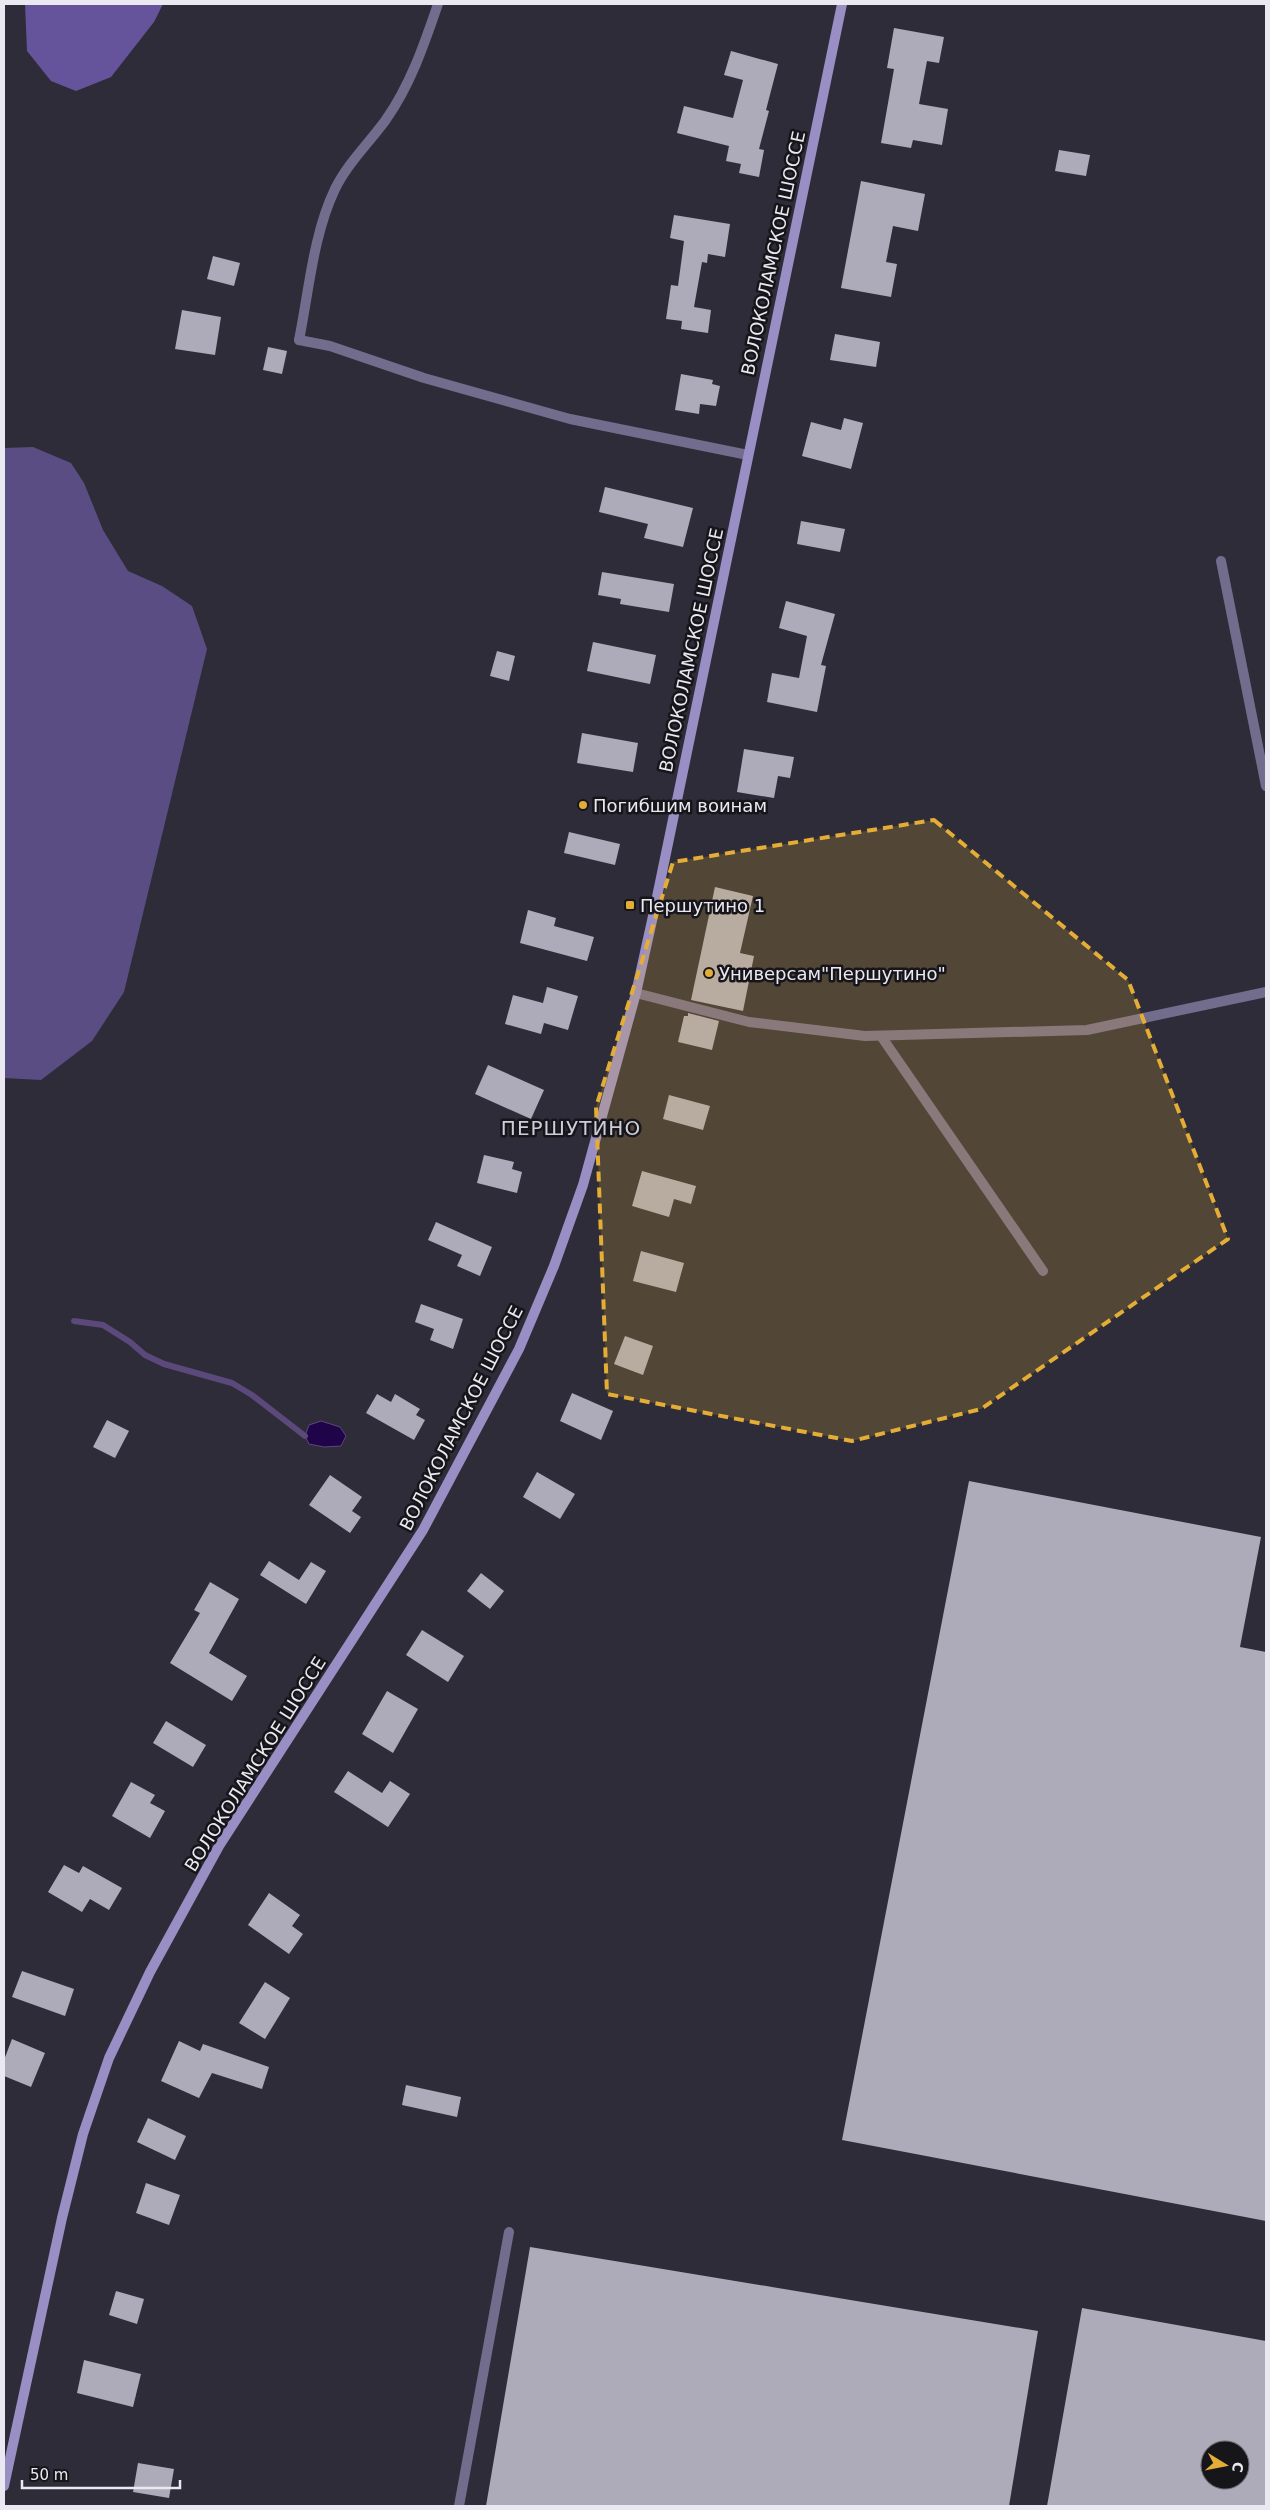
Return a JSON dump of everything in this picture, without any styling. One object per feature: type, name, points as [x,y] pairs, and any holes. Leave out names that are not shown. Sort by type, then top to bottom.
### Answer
[{"type":"street","points":[[438,4],[408,85],[384,122],[354,157],[335,189],[321,228],[299,340],[330,346],[433,381],[570,419],[748,455]]},
{"type":"street","name":"ВОЛОКОЛАМСКОЕ ШОССЕ","points":[[4,2486],[62,2218],[83,2134],[109,2058],[150,1972],[219,1846],[423,1530],[519,1348],[554,1266],[583,1185],[636,993],[842,4]]},
{"type":"street","points":[[1221,561],[1266,786]]},
{"type":"street","points":[[636,993],[749,1022],[855,1035],[881,1036],[1087,1030],[1266,992]]},
{"type":"street","points":[[881,1036],[1042,1271]]},
{"type":"street","points":[[459,2506],[509,2232]]},
{"type":"highlighted area","points":[[934,820],[1128,980],[1228,1239],[981,1409],[852,1441],[607,1394],[596,1107],[673,862]]},
{"type":"shaded area","points":[[25,4],[163,4],[154,22],[111,77],[76,91],[51,81],[27,51]]},
{"type":"shaded area","points":[[33,447],[71,463],[84,483],[103,530],[128,571],[162,586],[192,606],[207,649],[124,992],[92,1041],[41,1080],[4,1078],[4,448]]},
{"type":"shaded area","points":[[321,1421],[340,1427],[346,1436],[341,1446],[324,1447],[309,1444],[305,1436],[309,1425]]},
{"type":"building","points":[[894,28],[944,37],[939,63],[927,61],[919,104],[948,109],[942,145],[913,140],[911,148],[881,143],[894,69],[887,68]]},
{"type":"building","points":[[731,51],[778,64],[766,110],[769,111],[759,149],[764,150],[759,177],[739,173],[741,164],[726,161],[729,146],[677,133],[684,106],[733,118],[743,80],[724,75]]},
{"type":"building","points":[[1059,150],[1090,155],[1086,176],[1055,171]]},
{"type":"building","points":[[861,181],[925,194],[918,231],[893,226],[886,262],[897,264],[891,297],[841,288]]},
{"type":"building","points":[[674,215],[730,224],[725,257],[708,254],[707,263],[702,262],[694,307],[711,310],[708,333],[681,329],[682,321],[666,319],[671,285],[678,286],[684,241],[670,238]]},
{"type":"building","points":[[213,256],[240,263],[234,286],[207,279]]},
{"type":"building","points":[[182,310],[221,317],[215,355],[175,349]]},
{"type":"building","points":[[835,334],[880,342],[876,367],[830,360]]},
{"type":"building","points":[[268,347],[287,351],[282,374],[263,370]]},
{"type":"building","points":[[681,374],[713,380],[712,384],[720,386],[716,406],[700,404],[699,414],[675,410]]},
{"type":"building","points":[[844,418],[863,423],[851,469],[802,456],[811,422],[841,430]]},
{"type":"building","points":[[605,487],[693,508],[683,547],[644,538],[648,524],[599,512]]},
{"type":"building","points":[[801,521],[845,529],[840,552],[797,544]]},
{"type":"building","points":[[602,572],[674,584],[669,612],[620,604],[621,599],[598,595]]},
{"type":"building","points":[[786,601],[835,614],[821,665],[826,666],[817,712],[767,702],[772,673],[799,678],[807,636],[779,628]]},
{"type":"building","points":[[593,642],[656,655],[650,684],[587,671]]},
{"type":"building","points":[[497,651],[515,656],[509,681],[490,676]]},
{"type":"building","points":[[582,733],[638,743],[633,772],[577,763]]},
{"type":"building","points":[[744,749],[794,757],[790,778],[778,776],[774,798],[737,792]]},
{"type":"building","points":[[569,832],[620,844],[615,865],[564,853]]},
{"type":"building","points":[[715,887],[753,896],[740,953],[754,956],[743,1011],[691,1000]]},
{"type":"building","points":[[528,910],[556,918],[554,926],[594,937],[587,961],[520,943]]},
{"type":"building","points":[[547,987],[578,996],[568,1030],[544,1023],[541,1034],[505,1024],[513,995],[543,1003]]},
{"type":"building","points":[[688,1013],[719,1021],[712,1050],[678,1042],[684,1016],[688,1016]]},
{"type":"building","points":[[488,1065],[544,1090],[531,1119],[475,1094]]},
{"type":"building","points":[[669,1095],[710,1106],[703,1130],[663,1119]]},
{"type":"building","points":[[484,1155],[514,1162],[512,1169],[522,1172],[517,1193],[477,1183]]},
{"type":"building","points":[[642,1171],[696,1186],[691,1204],[674,1199],[669,1217],[632,1206]]},
{"type":"building","points":[[436,1222],[492,1247],[480,1276],[457,1266],[462,1255],[428,1240]]},
{"type":"building","points":[[641,1251],[684,1263],[676,1292],[633,1281]]},
{"type":"building","points":[[421,1304],[463,1319],[453,1349],[430,1340],[434,1329],[415,1322]]},
{"type":"building","points":[[625,1336],[653,1346],[643,1375],[614,1364]]},
{"type":"building","points":[[572,1393],[613,1411],[601,1440],[560,1421]]},
{"type":"building","points":[[377,1394],[391,1402],[395,1394],[420,1409],[416,1415],[425,1420],[414,1440],[366,1413]]},
{"type":"building","points":[[107,1420],[129,1431],[115,1458],[93,1447]]},
{"type":"building","points":[[537,1472],[575,1494],[560,1519],[523,1497]]},
{"type":"building","points":[[330,1475],[362,1497],[352,1511],[361,1517],[350,1533],[309,1505]]},
{"type":"building","points":[[969,1481],[1261,1537],[1240,1647],[1266,1652],[1266,2221],[842,2140]]},
{"type":"building","points":[[269,1561],[299,1580],[311,1562],[326,1571],[306,1604],[260,1575]]},
{"type":"building","points":[[481,1573],[504,1591],[490,1609],[467,1591]]},
{"type":"building","points":[[210,1582],[239,1599],[209,1653],[247,1676],[232,1701],[170,1663],[200,1613],[194,1610]]},
{"type":"building","points":[[422,1630],[464,1656],[448,1682],[406,1655]]},
{"type":"building","points":[[387,1691],[418,1709],[393,1753],[362,1734]]},
{"type":"building","points":[[166,1721],[206,1745],[193,1767],[153,1743]]},
{"type":"building","points":[[348,1771],[382,1793],[390,1781],[410,1794],[388,1827],[334,1792]]},
{"type":"building","points":[[131,1782],[155,1795],[150,1803],[165,1811],[150,1838],[112,1816]]},
{"type":"building","points":[[64,1865],[79,1873],[83,1866],[122,1888],[109,1910],[90,1899],[82,1912],[48,1892]]},
{"type":"building","points":[[269,1893],[300,1915],[292,1926],[303,1934],[289,1954],[248,1925]]},
{"type":"building","points":[[22,1971],[74,1989],[65,2016],[12,1997]]},
{"type":"building","points":[[265,1982],[290,1998],[265,2039],[239,2023]]},
{"type":"building","points":[[12,2039],[45,2053],[31,2087],[4,2076],[4,2060]]},
{"type":"building","points":[[179,2041],[200,2051],[203,2044],[269,2067],[262,2089],[212,2073],[199,2098],[161,2081]]},
{"type":"building","points":[[406,2085],[461,2097],[457,2117],[402,2105]]},
{"type":"building","points":[[148,2118],[186,2136],[175,2160],[137,2142]]},
{"type":"building","points":[[146,2183],[180,2195],[169,2225],[136,2213]]},
{"type":"building","points":[[530,2247],[1038,2331],[1009,2506],[486,2506]]},
{"type":"building","points":[[116,2291],[144,2299],[137,2324],[109,2315]]},
{"type":"building","points":[[1082,2308],[1266,2341],[1266,2506],[1047,2506]]},
{"type":"building","points":[[84,2360],[141,2374],[133,2407],[77,2393]]},
{"type":"building","points":[[138,2463],[174,2469],[169,2498],[133,2492]]},
{"type":"waterway","points":[[74,1321],[103,1325],[130,1342],[145,1355],[164,1364],[232,1383],[252,1395],[305,1436]]},
{"type":"place","name":"Погибшим воинам","points":[[583,805]]},
{"type":"place","name":"Першутино 1","points":[[630,905]]},
{"type":"place","name":"Универсам\"Першутино\"","points":[[709,973]]},
{"type":"district","name":"ПЕРШУТИНО","points":[[571,1128]]}]
